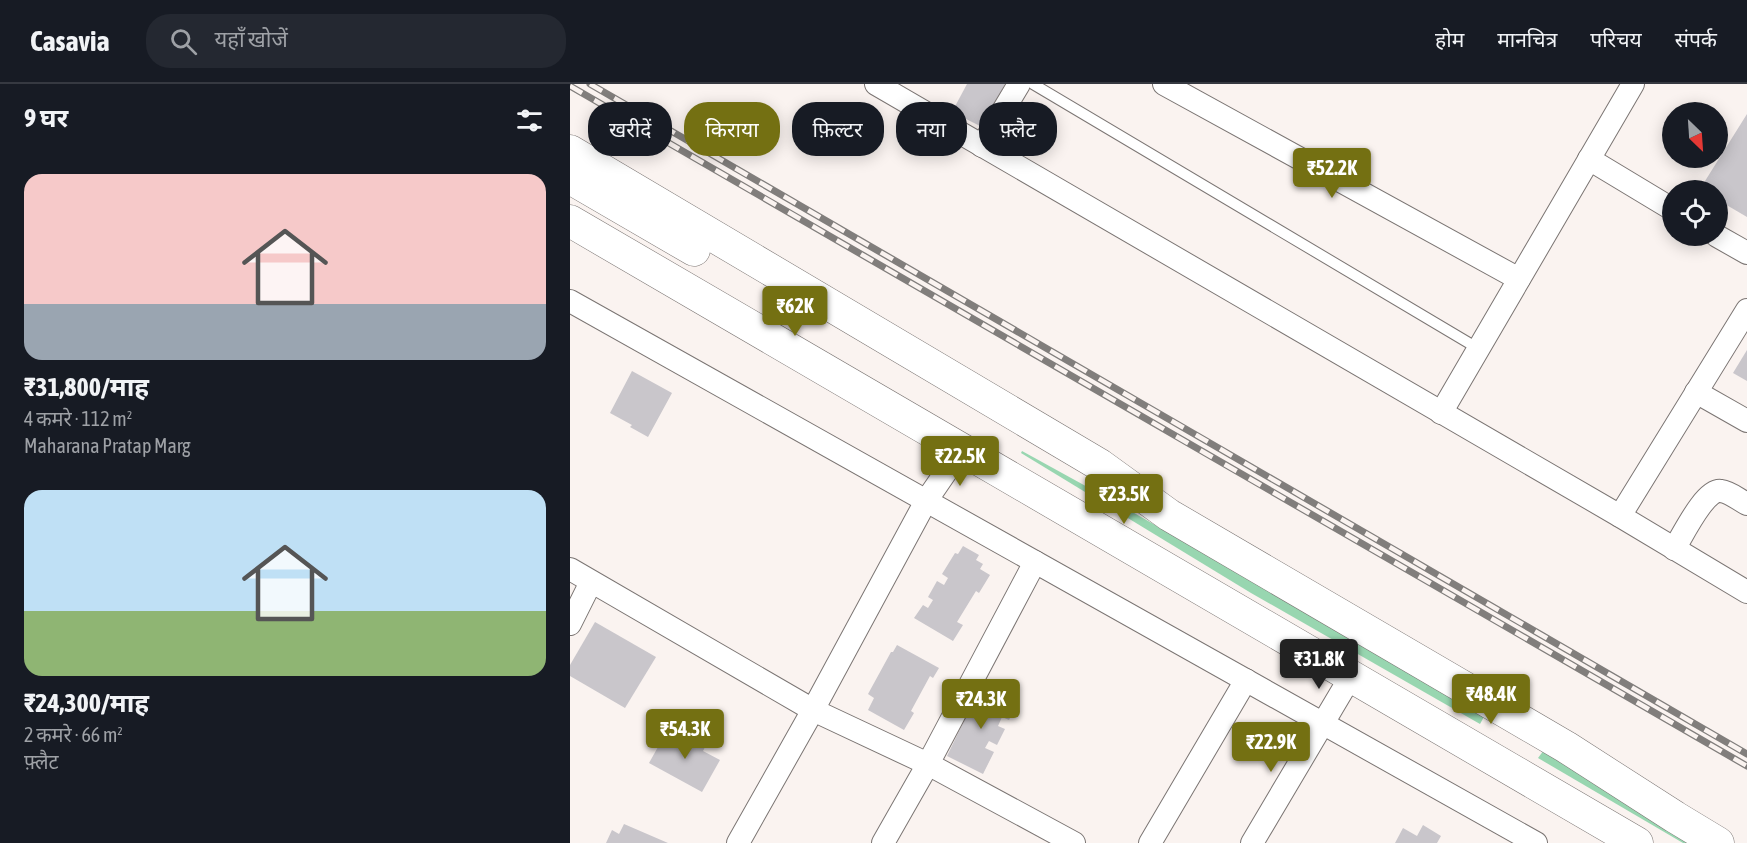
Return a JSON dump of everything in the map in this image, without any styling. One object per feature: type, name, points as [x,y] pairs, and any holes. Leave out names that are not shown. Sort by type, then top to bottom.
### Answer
[{"type":"main road","points":[[570,152],[1100,465],[1169,514],[1526,724],[1718,843]]},
{"type":"main road","points":[[570,178],[1045,452],[1091,481],[1229,550]]},
{"type":"main road","points":[[570,221],[1637,843]]},
{"type":"main road","points":[[1493,759],[1526,724]]},
{"type":"street","points":[[876,84],[979,144]]},
{"type":"street","points":[[1008,102],[1019,84]]},
{"type":"street","points":[[1164,84],[1196,92],[1519,279]]},
{"type":"street","points":[[1441,413],[1633,84]]},
{"type":"street","points":[[999,156],[1747,592]]},
{"type":"street","points":[[1589,159],[1662,203]]},
{"type":"street","points":[[1728,242],[1747,253]]},
{"type":"street","points":[[570,301],[1536,843]]},
{"type":"street","points":[[1620,516],[1747,310]]},
{"type":"street","points":[[1696,392],[1747,421]]},
{"type":"street","points":[[738,843],[926,501],[961,450]]},
{"type":"street","points":[[1674,549],[1705,498],[1714,491],[1722,490],[1747,504]]},
{"type":"street","points":[[883,843],[928,764],[1035,562]]},
{"type":"street","points":[[570,569],[813,710],[928,764],[1074,843]]},
{"type":"street","points":[[570,624],[591,582]]},
{"type":"street","points":[[1252,843],[1351,676]]},
{"type":"street","points":[[1150,843],[1246,680]]},
{"type":"lane","points":[[1033,84],[1479,349]]},
{"type":"green space","points":[[1022,451],[1485,715],[1480,724],[1251,593],[1021,453]]},
{"type":"green space","points":[[1544,750],[1705,843],[1683,843],[1538,758]]},
{"type":"building","points":[[967,84],[1005,84],[995,102],[979,102],[979,126],[967,120],[967,102],[957,102]]},
{"type":"building","points":[[1747,114],[1747,217],[1728,206],[1728,180],[1706,180],[1713,168],[1728,168],[1728,144]]},
{"type":"building","points":[[1747,350],[1747,381],[1733,373]]},
{"type":"building","points":[[632,371],[672,393],[648,437],[610,413]]},
{"type":"building","points":[[963,546],[979,555],[976,560],[983,564],[980,569],[990,575],[979,593],[976,591],[957,622],[963,625],[953,641],[914,618],[923,605],[928,608],[933,600],[928,597],[937,581],[944,585],[948,578],[942,574],[955,553],[958,554]]},
{"type":"building","points":[[595,622],[656,657],[625,708],[570,676],[570,665]]},
{"type":"building","points":[[897,645],[939,668],[933,678],[930,676],[911,711],[914,713],[904,730],[868,710],[874,698],[868,694]]},
{"type":"building","points":[[981,686],[1017,704],[1009,720],[1002,717],[998,726],[1005,729],[997,745],[989,741],[985,748],[994,752],[983,774],[947,756]]},
{"type":"building","points":[[667,731],[682,739],[685,734],[706,745],[703,751],[720,760],[702,792],[649,763]]},
{"type":"building","points":[[624,824],[668,843],[606,843],[612,830],[619,834]]},
{"type":"building","points":[[1423,825],[1441,836],[1437,843],[1395,843],[1403,828],[1417,836]]},
{"type":"railway","points":[[590,84],[1747,754]]},
{"type":"railway","points":[[570,86],[1747,766]]}]
